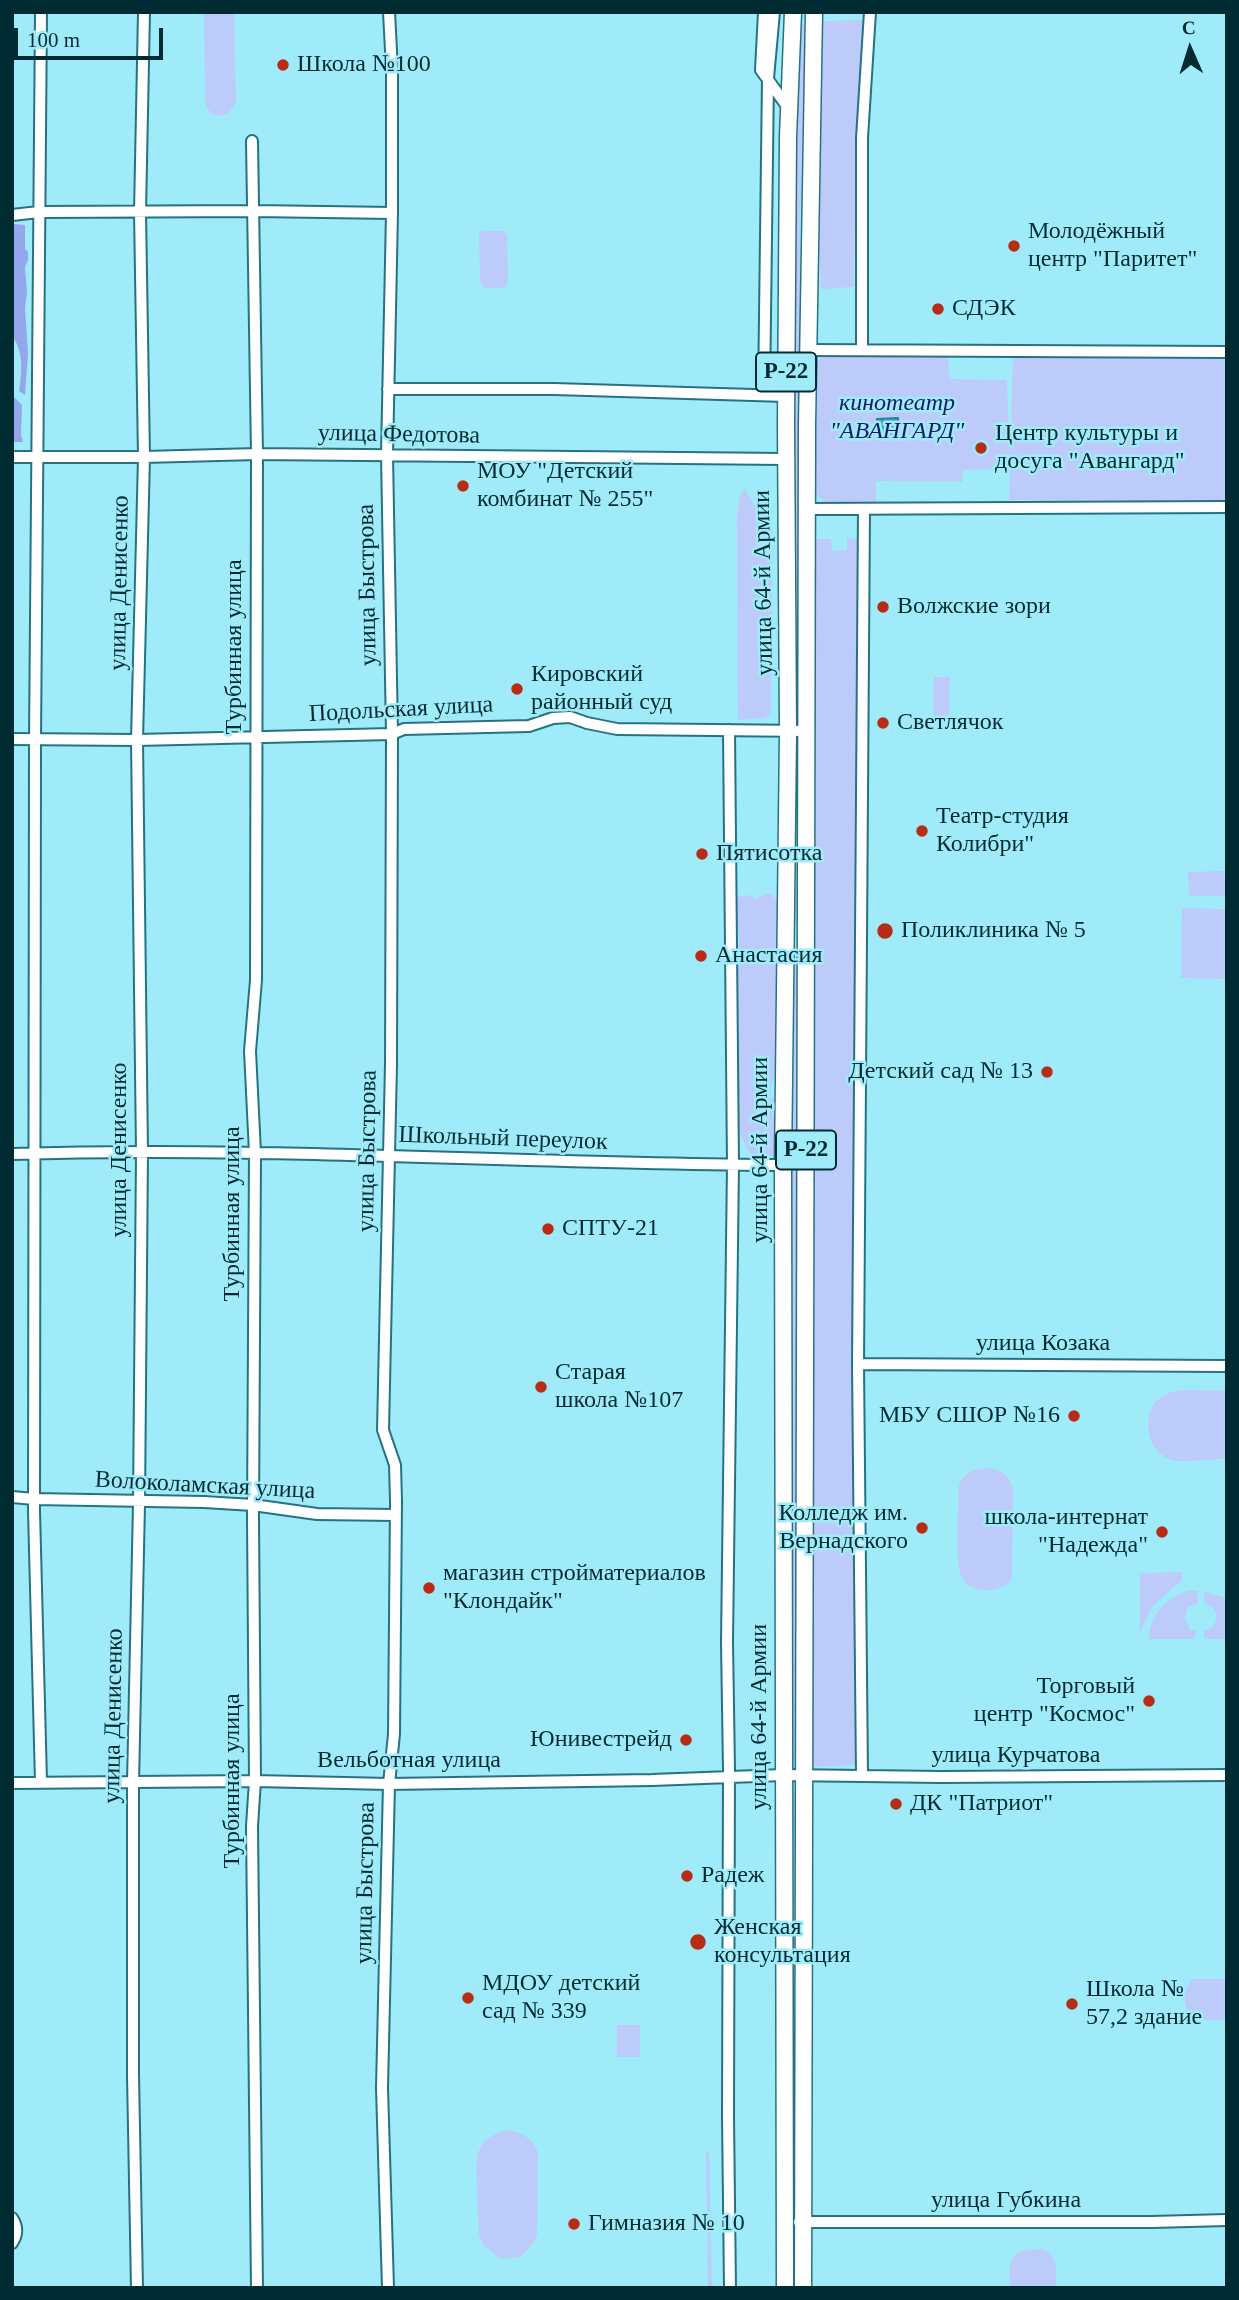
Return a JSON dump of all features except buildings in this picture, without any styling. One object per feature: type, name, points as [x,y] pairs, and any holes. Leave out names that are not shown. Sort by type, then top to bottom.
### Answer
[{"type":"highway","name":"улица 64-й Армии","points":[[785,2288],[783,1165],[789,732],[786,396],[789,110],[793,12]]},
{"type":"highway","name":"улица 64-й Армии","points":[[803,2288],[807,509],[814,12]]},
{"type":"highway","points":[[786,938],[808,939]]},
{"type":"street","points":[[41,12],[35,740],[34,1499],[41,1782]]},
{"type":"street","name":"улица Денисенко","points":[[137,2288],[133,2075],[133,1783],[142,1153],[137,740],[144,457],[140,212],[144,12]]},
{"type":"street","name":"улица Быстрова","points":[[388,2288],[382,2088],[389,1784],[394,1734],[395,1515],[395,1465],[383,1430],[390,1156],[392,734],[387,455],[392,70],[389,12]]},
{"type":"street","points":[[764,12],[761,70],[789,110]]},
{"type":"street","points":[[764,395],[768,78],[774,12]]},
{"type":"street","points":[[862,350],[862,138],[870,12]]},
{"type":"street","name":"Турбинная улица","points":[[252,141],[257,454],[256,980],[250,1051],[255,1153],[255,1781],[252,1826],[257,2288]]},
{"type":"street","points":[[12,215],[39,212],[255,211],[391,214]]},
{"type":"street","points":[[808,350],[1227,352]]},
{"type":"street","points":[[388,389],[554,389],[786,396]]},
{"type":"street","name":"улица Федотова","points":[[12,457],[257,454],[786,459]]},
{"type":"street","points":[[807,509],[1227,507]]},
{"type":"street","points":[[862,1776],[858,1364],[864,509]]},
{"type":"street","name":"Подольская улица","points":[[12,739],[137,740],[392,734],[404,729],[529,726],[553,718],[569,717],[617,729],[808,732]]},
{"type":"street","name":"улица 64-й Армии","points":[[729,730],[733,1165],[727,1642],[730,2288]]},
{"type":"street","name":"Школьный переулок","points":[[12,1154],[255,1153],[783,1165]]},
{"type":"street","name":"улица Козака","points":[[858,1364],[1227,1366]]},
{"type":"street","name":"Волоколамская улица","points":[[12,1497],[175,1501],[253,1505],[317,1514],[395,1515]]},
{"type":"street","name":"Вельботная улица","points":[[12,1783],[255,1781],[389,1784],[805,1775]]},
{"type":"street","name":"улица Курчатова","points":[[805,1775],[1227,1775]]},
{"type":"street","points":[[12,2218],[17,2225],[16,2237],[12,2243]]},
{"type":"street","name":"улица Губкина","points":[[785,2221],[1227,2220]]},
{"type":"green space","points":[[204,12],[234,12],[236,100],[230,111],[222,116],[212,114],[205,104]]},
{"type":"green space","points":[[864,20],[855,170],[854,287],[821,289],[821,21]]},
{"type":"green space","points":[[804,24],[805,29],[800,232],[800,716],[795,714],[794,710],[794,161],[798,27]]},
{"type":"green space","points":[[482,231],[502,231],[507,234],[508,282],[504,288],[485,288],[480,283],[479,234]]},
{"type":"green space","name":"кинотеатр \"АВАНГАРД\"","points":[[948,353],[949,379],[1007,380],[1010,457],[1013,353],[1227,354],[1227,501],[1009,500],[1010,469],[963,470],[962,482],[876,481],[876,502],[826,502],[817,496],[815,368],[821,357],[827,354]]},
{"type":"green space","points":[[745,489],[762,519],[773,532],[771,712],[766,718],[738,720],[737,516],[740,494]]},
{"type":"green space","points":[[847,538],[858,539],[852,1348],[855,1765],[812,1767],[815,539],[831,539],[832,551],[847,550]]},
{"type":"green space","points":[[934,677],[950,677],[949,724],[933,724]]},
{"type":"green space","points":[[795,750],[799,752],[796,923],[793,922]]},
{"type":"green space","points":[[1224,871],[1226,896],[1189,896],[1188,872]]},
{"type":"green space","points":[[769,893],[777,899],[781,915],[781,933],[777,943],[780,953],[775,1019],[778,1056],[770,1092],[771,1098],[775,1100],[776,1107],[772,1114],[778,1137],[773,1155],[764,1158],[750,1154],[741,1136],[738,1117],[738,992],[735,964],[739,942],[735,912],[738,897],[750,895],[756,899]]},
{"type":"green space","points":[[1182,908],[1227,909],[1226,979],[1181,978]]},
{"type":"green space","points":[[795,964],[798,967],[794,1762],[791,1761],[792,967]]},
{"type":"green space","points":[[1180,1391],[1227,1391],[1227,1459],[1177,1461],[1162,1455],[1155,1448],[1148,1428],[1152,1408],[1158,1400],[1166,1394]]},
{"type":"green space","points":[[984,1468],[1003,1473],[1013,1488],[1012,1579],[1002,1587],[980,1590],[968,1585],[961,1574],[958,1550],[959,1484],[969,1473]]},
{"type":"green space","points":[[1182,1572],[1182,1581],[1150,1610],[1140,1636],[1140,1573]]},
{"type":"green space","points":[[1189,1591],[1197,1591],[1198,1603],[1188,1607],[1185,1618],[1190,1630],[1196,1631],[1195,1639],[1149,1639],[1152,1622],[1161,1608],[1173,1598]]},
{"type":"green space","points":[[1204,1592],[1227,1598],[1227,1639],[1204,1639],[1204,1631],[1213,1627],[1217,1618],[1214,1608],[1204,1602]]},
{"type":"green space","points":[[793,1796],[796,1800],[797,2201],[794,2205],[791,2203],[790,1797]]},
{"type":"green space","points":[[1193,1979],[1227,1979],[1227,2020],[1195,2020],[1191,2016],[1185,2005],[1185,1994]]},
{"type":"green space","points":[[617,2025],[640,2025],[640,2057],[617,2057]]},
{"type":"green space","points":[[507,2130],[526,2136],[538,2152],[537,2235],[534,2243],[520,2257],[501,2259],[483,2245],[479,2236],[477,2160],[480,2148],[486,2141]]},
{"type":"green space","points":[[706,2152],[709,2152],[712,2288],[708,2288]]},
{"type":"green space","points":[[1043,2249],[1054,2261],[1056,2288],[1010,2288],[1013,2256],[1023,2251]]},
{"type":"shaded area","points":[[14,224],[25,225],[25,249],[28,252],[25,267],[28,353],[25,395],[19,391],[20,355],[12,336]]},
{"type":"shaded area","points":[[14,397],[22,405],[23,442],[12,442]]},
{"type":"shaded area","points":[[898,418],[899,433],[876,434],[877,419]]},
{"type":"place","name":"Школа №100","points":[[283,65]]},
{"type":"place","name":"Молодёжный центр \"Паритет\"","points":[[1014,246]]},
{"type":"place","name":"СДЭК","points":[[938,309]]},
{"type":"place","name":"Центр культуры и досуга \"Авангард\"","points":[[981,448]]},
{"type":"place","name":"МОУ \"Детский комбинат № 255\"","points":[[463,486]]},
{"type":"place","name":"Волжские зори","points":[[883,607]]},
{"type":"place","name":"Кировский районный суд","points":[[517,689]]},
{"type":"place","name":"Светлячок","points":[[883,723]]},
{"type":"place","name":"Театр-студия Колибри\"","points":[[922,831]]},
{"type":"place","name":"Пятисотка","points":[[702,854]]},
{"type":"place","name":"Поликлиника № 5","points":[[885,931]]},
{"type":"place","name":"Анастасия","points":[[701,956]]},
{"type":"place","name":"Детский сад № 13","points":[[1047,1072]]},
{"type":"place","name":"СПТУ-21","points":[[548,1229]]},
{"type":"place","name":"Старая школа №107","points":[[541,1387]]},
{"type":"place","name":"МБУ СШОР №16","points":[[1074,1416]]},
{"type":"place","name":"Колледж им. Вернадского","points":[[922,1528]]},
{"type":"place","name":"школа-интернат \"Надежда\"","points":[[1162,1532]]},
{"type":"place","name":"магазин стройматериалов \"Клондайк\"","points":[[429,1588]]},
{"type":"place","name":"Торговый центр \"Космос\"","points":[[1149,1701]]},
{"type":"place","name":"Юнивестрейд","points":[[686,1740]]},
{"type":"place","name":"ДК \"Патриот\"","points":[[896,1804]]},
{"type":"place","name":"Радеж","points":[[687,1876]]},
{"type":"place","name":"Женская консультация","points":[[698,1942]]},
{"type":"place","name":"МДОУ детский сад № 339","points":[[468,1998]]},
{"type":"place","name":"Школа № 57,2 здание","points":[[1072,2004]]},
{"type":"place","name":"Гимназия № 10","points":[[574,2224]]}]
